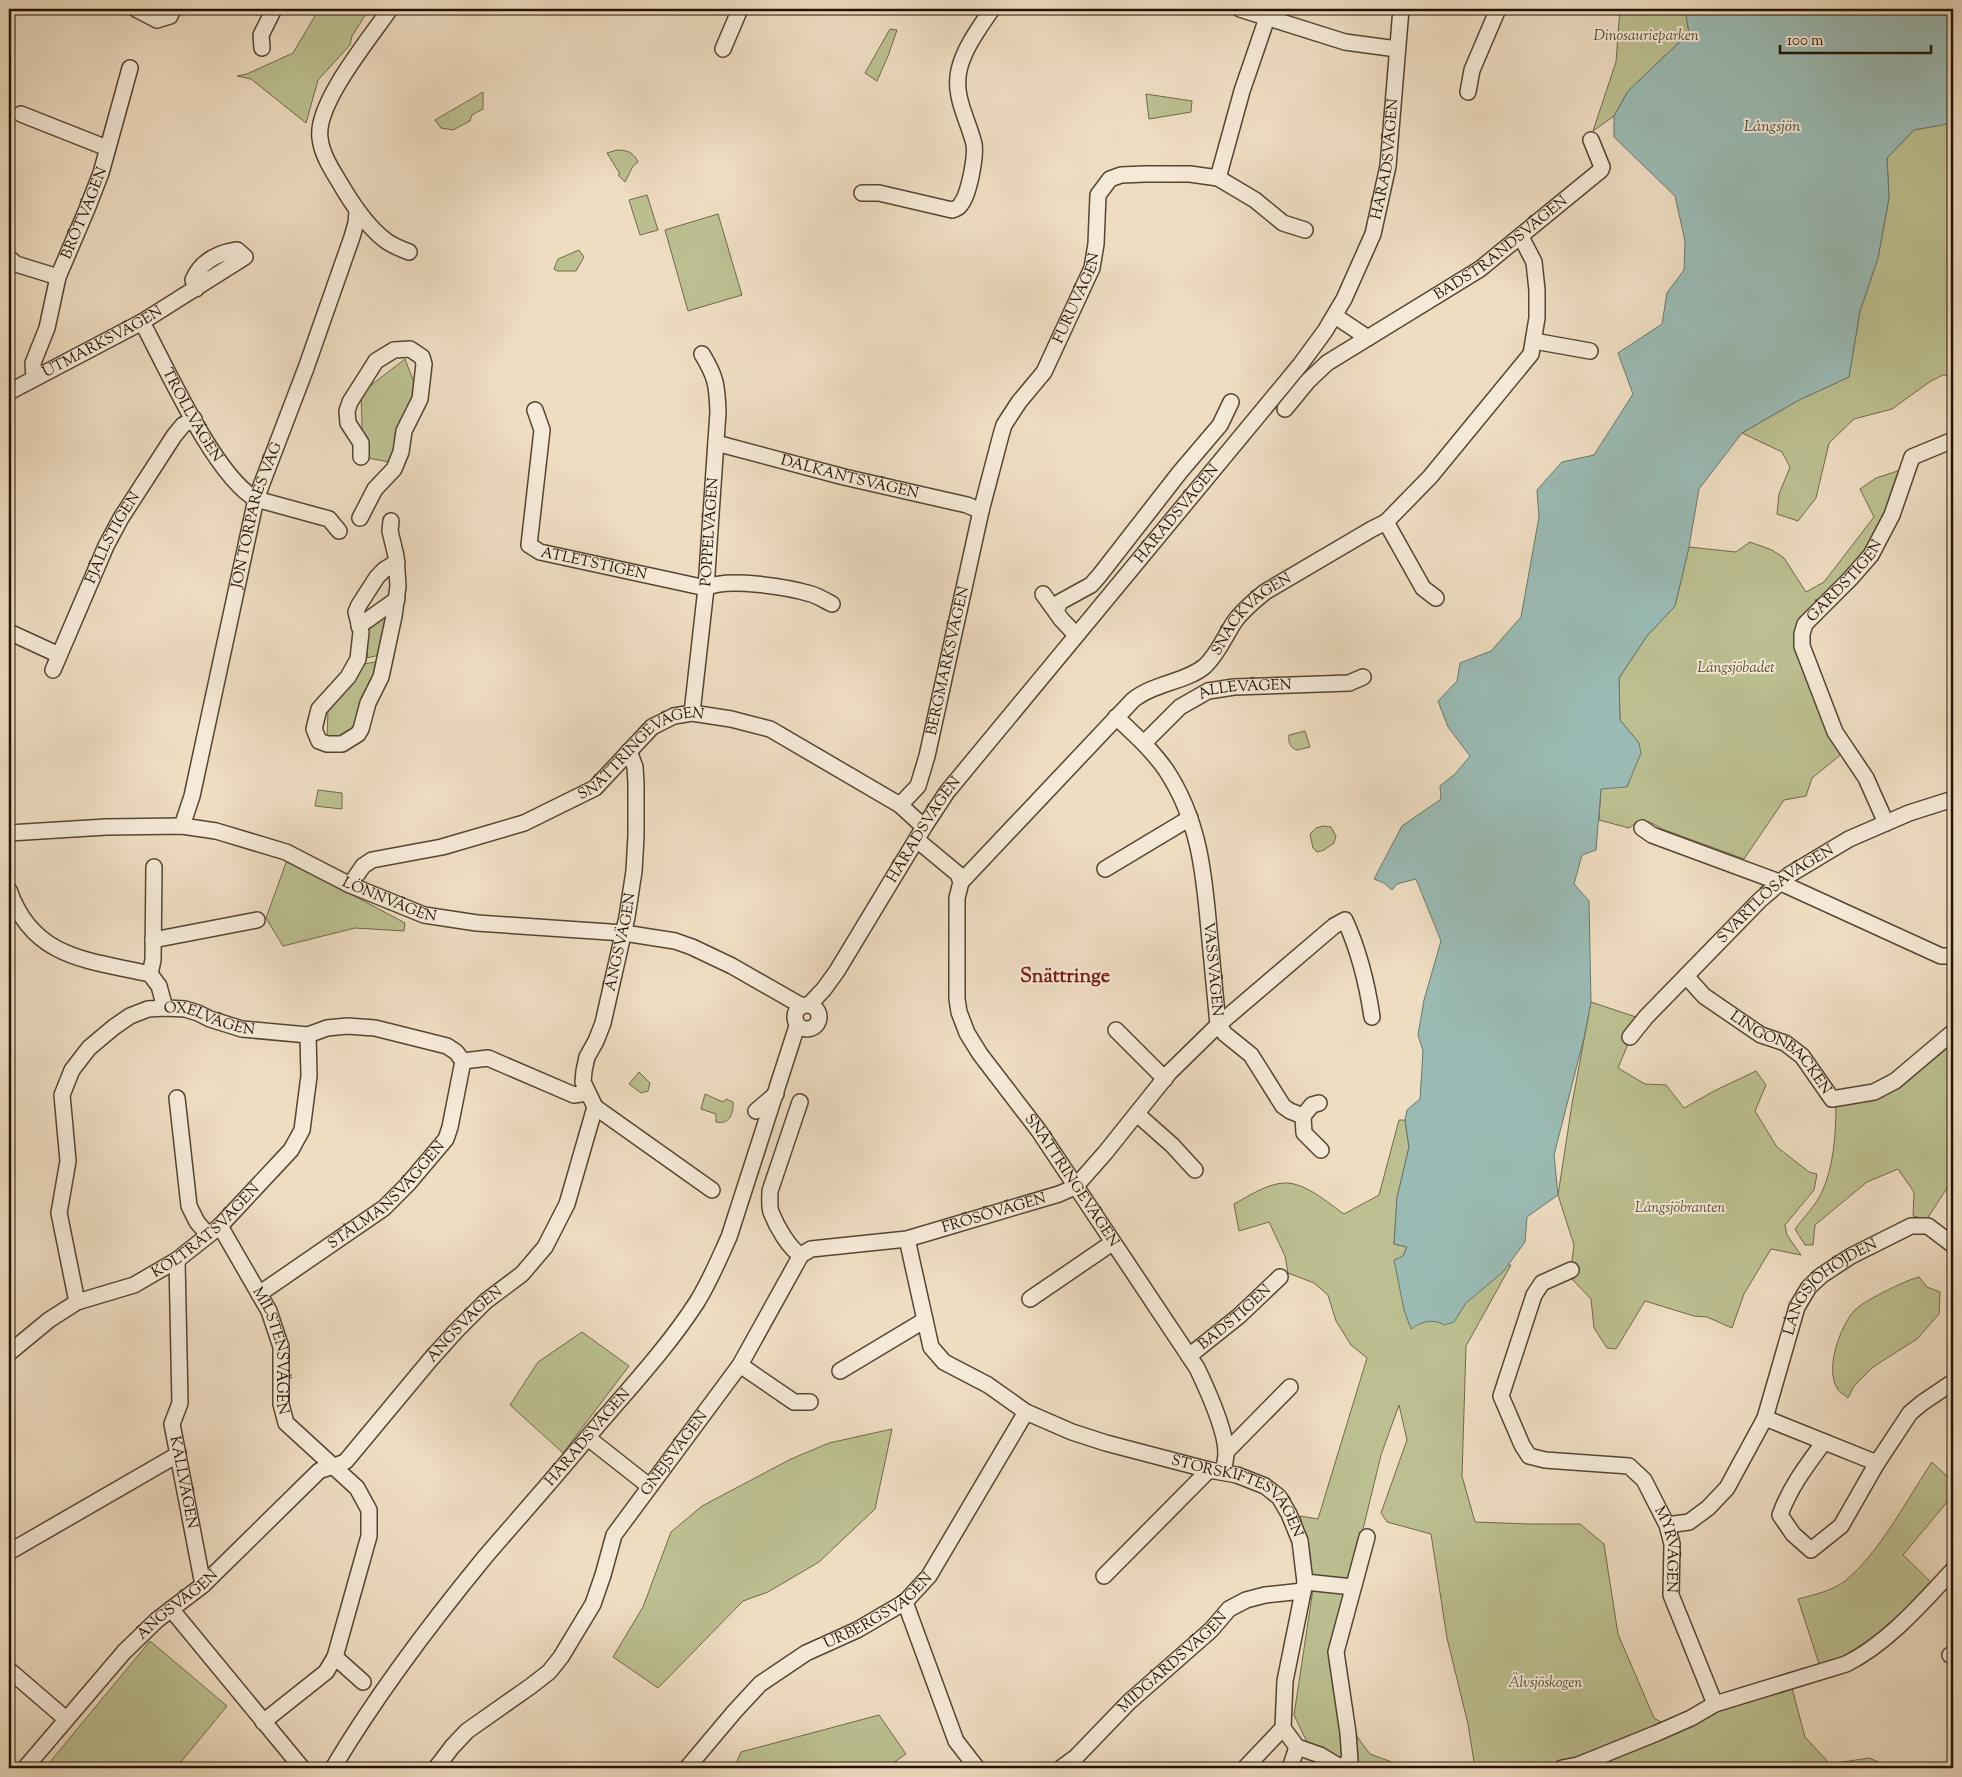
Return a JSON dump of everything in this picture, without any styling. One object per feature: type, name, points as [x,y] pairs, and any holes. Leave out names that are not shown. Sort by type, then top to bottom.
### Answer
[{"type":"street","points":[[136,9],[157,20],[170,16],[173,9]]},
{"type":"street","points":[[262,48],[261,36],[274,9]]},
{"type":"street","points":[[390,9],[329,99],[320,121],[319,137],[322,150],[357,212],[385,241],[409,252]]},
{"type":"street","points":[[722,49],[740,9]]},
{"type":"street","points":[[862,193],[880,193],[952,210],[957,209],[962,204],[969,180],[974,150],[958,96],[959,71],[964,55],[992,9]]},
{"type":"street","points":[[1240,9],[1345,42],[1397,49]]},
{"type":"street","name":"HÄRADSVÄGEN","points":[[333,1768],[354,1732],[434,1622],[486,1557],[674,1334],[697,1302],[716,1267],[729,1237],[776,1093],[804,1015],[837,971],[947,792],[1300,365],[1335,316],[1373,234],[1387,175],[1401,9]]},
{"type":"street","points":[[1468,92],[1472,70],[1498,9]]},
{"type":"street","points":[[1218,178],[1242,91],[1266,18]]},
{"type":"street","name":"BRÖTVÄGEN","points":[[34,378],[33,362],[47,328],[58,277],[101,173],[130,68]]},
{"type":"street","name":"BRÖTVÄGEN","points":[[21,114],[107,148]]},
{"type":"street","name":"BADSTRANDSVÄGEN","points":[[1285,409],[1327,363],[1480,269],[1522,237],[1601,170],[1602,167],[1591,140]]},
{"type":"street","name":"FURUVÄGEN","points":[[982,510],[1004,425],[1019,402],[1044,372],[1092,268],[1096,244],[1098,195],[1110,179],[1121,175],[1190,174],[1218,178],[1255,200],[1284,223],[1305,230]]},
{"type":"street","name":"JON TORPARES VÄG","points":[[182,826],[192,796],[256,498],[306,368],[346,256],[356,223],[357,212]]},
{"type":"street","name":"SNÄCKVÄGEN","points":[[961,882],[1116,717],[1140,695],[1150,688],[1193,673],[1206,665],[1241,614],[1265,592],[1386,522],[1430,478],[1531,354],[1534,341],[1538,290],[1531,253],[1522,237]]},
{"type":"street","name":"BRÖTVÄGEN","points":[[9,258],[16,264],[58,277]]},
{"type":"street","name":"UTMARKSVÄGEN","points":[[9,392],[142,322],[196,289]]},
{"type":"street","points":[[1335,316],[1368,338]]},
{"type":"street","name":"TROLLVÄGEN","points":[[142,322],[194,419],[219,461],[247,494],[256,498]]},
{"type":"street","points":[[1534,341],[1590,351]]},
{"type":"street","points":[[360,518],[375,489],[394,469],[401,452],[404,431],[420,399],[424,364],[422,357],[410,349],[394,350],[376,362],[350,402],[347,411],[348,423],[361,442],[361,457]]},
{"type":"street","name":"POPPELVÄGEN","points":[[692,713],[706,588],[718,412],[717,385],[714,374],[702,354]]},
{"type":"street","name":"HÄRADSVÄGEN","points":[[1057,613],[1056,609],[1060,602],[1091,585],[1099,576],[1180,472],[1220,425],[1231,402]]},
{"type":"street","name":"ATLETSTIGEN","points":[[534,410],[542,430],[529,545],[540,552],[706,588]]},
{"type":"street","name":"FJÄLLSTIGEN","points":[[53,670],[104,551],[121,518],[174,436],[183,425],[194,419]]},
{"type":"street","name":"GÅRDSTIGEN","points":[[1886,823],[1866,778],[1835,732],[1802,646],[1802,634],[1805,624],[1871,555],[1892,515],[1912,457],[1953,440]]},
{"type":"street","name":"DALKANTSVÄGEN","points":[[716,443],[982,510]]},
{"type":"street","points":[[256,498],[329,519],[339,531]]},
{"type":"street","name":"BERGMARKSVÄGEN","points":[[900,805],[918,786],[927,756],[982,510]]},
{"type":"street","points":[[391,521],[390,531],[397,562],[398,586],[381,677],[368,703],[358,734],[342,744],[335,745],[319,741],[314,729],[319,709],[348,677],[356,664],[361,632],[356,612],[359,605],[377,577],[397,562]]},
{"type":"street","points":[[1386,522],[1423,588],[1436,598]]},
{"type":"street","points":[[706,588],[714,584],[763,585],[812,594],[832,604]]},
{"type":"street","points":[[1043,594],[1064,624],[1076,634]]},
{"type":"street","points":[[359,626],[397,599]]},
{"type":"street","points":[[9,632],[59,655]]},
{"type":"street","points":[[356,664],[385,658]]},
{"type":"street","name":"ALLEVÄGEN","points":[[1144,743],[1180,707],[1208,692],[1234,687],[1348,683],[1363,677]]},
{"type":"street","name":"SNÄTTRINGEVÄGEN","points":[[350,885],[363,866],[372,860],[442,847],[524,823],[594,788],[652,727],[674,716],[692,713],[732,719],[770,729],[900,805],[918,838],[958,874],[961,882],[958,898],[956,986],[959,1012],[963,1024],[980,1054],[1039,1131],[1189,1356],[1210,1397],[1222,1434],[1226,1452],[1216,1471]]},
{"type":"street","name":"VASSVÄGEN","points":[[1116,717],[1144,743],[1165,769],[1178,790],[1190,818],[1199,846],[1204,874],[1218,1025],[1225,1034],[1251,1055],[1283,1106],[1302,1116]]},
{"type":"street","name":"ÄNGSVÄGEN","points":[[25,1768],[124,1652],[157,1620],[203,1585],[319,1471],[346,1461],[456,1331],[486,1301],[522,1274],[545,1247],[567,1204],[595,1107],[583,1082],[587,1056],[596,1041],[602,1023],[624,933],[634,871],[636,836],[635,767],[629,751]]},
{"type":"street","name":"SVARTLÖSAVÄGEN","points":[[1630,1037],[1646,1017],[1779,882],[1815,858],[1849,839],[1886,823],[1953,799]]},
{"type":"street","points":[[1105,869],[1190,818]]},
{"type":"street","name":"LÖNNVÄGEN","points":[[9,833],[106,827],[182,826],[216,831],[286,852],[350,885],[424,915],[452,921],[624,933],[659,938],[692,947],[732,966],[768,988],[804,1015]]},
{"type":"street","points":[[1642,828],[1652,835],[1779,882],[1941,956],[1953,954]]},
{"type":"street","points":[[150,974],[153,960],[154,867]]},
{"type":"street","points":[[9,890],[16,909],[38,938],[58,951],[71,956],[150,974],[159,986],[165,1008]]},
{"type":"street","points":[[153,940],[257,920]]},
{"type":"street","name":"FRÖSÖVÄGEN","points":[[801,1256],[811,1249],[907,1239],[1059,1194],[1075,1187],[1164,1079],[1218,1025],[1334,926],[1345,920],[1360,960],[1372,1017]]},
{"type":"street","name":"LINGONBACKEN","points":[[1686,976],[1704,996],[1761,1035],[1785,1043],[1802,1056],[1832,1099],[1874,1092],[1895,1081],[1953,1032]]},
{"type":"street","name":"OXELVÄGEN","points":[[77,1302],[59,1213],[68,1161],[62,1096],[72,1070],[89,1048],[130,1016],[148,1009],[185,1009],[242,1029],[308,1036],[327,1028],[348,1026],[375,1028],[447,1046],[456,1052],[463,1061]]},
{"type":"street","points":[[1116,1030],[1164,1079]]},
{"type":"street","name":"KOLTRATSVÄGEN","points":[[9,1354],[49,1320],[77,1302],[134,1285],[177,1260],[220,1226],[291,1150],[302,1130],[309,1076],[308,1036]]},
{"type":"street","points":[[463,1061],[488,1058],[574,1095],[587,1093]]},
{"type":"street","name":"STÅLMANSVÄGGEN","points":[[259,1294],[384,1208],[408,1184],[446,1139],[463,1061]]},
{"type":"street","points":[[756,1111],[776,1093]]},
{"type":"street","points":[[177,1098],[189,1206],[197,1222],[208,1235]]},
{"type":"street","points":[[800,1102],[770,1191],[770,1203],[771,1211],[788,1244],[794,1252],[801,1256]]},
{"type":"street","points":[[1319,1103],[1312,1106],[1302,1116],[1304,1133],[1321,1150]]},
{"type":"street","points":[[595,1107],[712,1190]]},
{"type":"street","points":[[1137,1114],[1172,1145],[1195,1170]]},
{"type":"street","points":[[749,1139],[755,1157]]},
{"type":"street","name":"MILSTENSVÄGEN","points":[[220,1226],[268,1311],[281,1346],[281,1404],[286,1423],[357,1488],[369,1510],[369,1536],[335,1656],[326,1672],[263,1722]]},
{"type":"street","name":"LÅNGSJÖHÖJDEN","points":[[1667,1525],[1690,1522],[1726,1488],[1765,1418],[1797,1307],[1809,1286],[1851,1256],[1910,1226],[1928,1226],[1953,1245]]},
{"type":"street","points":[[840,1371],[925,1320],[907,1239]]},
{"type":"street","points":[[1030,1299],[1112,1243]]},
{"type":"street","name":"GNEJSVÄGEN","points":[[436,1768],[452,1746],[467,1731],[531,1686],[548,1672],[561,1657],[593,1604],[604,1575],[614,1535],[740,1365],[801,1256]]},
{"type":"street","name":"KÄLLVÄGEN","points":[[177,1260],[180,1403],[172,1424],[203,1585]]},
{"type":"street","name":"MYRVÄGEN","points":[[1571,1270],[1542,1283],[1534,1295],[1501,1396],[1522,1445],[1529,1456],[1545,1460],[1629,1466],[1644,1480],[1667,1525],[1672,1544],[1671,1595],[1715,1704]]},
{"type":"street","name":"BADSTIGEN","points":[[1189,1356],[1238,1316],[1280,1277]]},
{"type":"street","name":"STORSKIFTESVÄGEN","points":[[925,1320],[931,1347],[935,1354],[944,1362],[988,1385],[1026,1412],[1072,1432],[1106,1443],[1237,1475],[1272,1490],[1289,1514],[1300,1541],[1304,1586],[1285,1680],[1283,1728]]},
{"type":"street","points":[[740,1365],[794,1402],[810,1402]]},
{"type":"street","points":[[1824,1442],[1796,1480],[1786,1498],[1780,1515],[1793,1534],[1811,1550],[1842,1526],[1877,1462],[1910,1413],[1922,1402],[1953,1382]]},
{"type":"street","points":[[1226,1452],[1290,1387]]},
{"type":"street","name":"URBERGSVÄGEN","points":[[687,1768],[735,1710],[760,1684],[806,1653],[857,1630],[906,1602],[929,1576],[1026,1412]]},
{"type":"street","points":[[1765,1418],[1877,1462]]},
{"type":"street","points":[[588,1438],[649,1486]]},
{"type":"street","points":[[9,1552],[177,1455]]},
{"type":"street","points":[[1104,1576],[1216,1471]]},
{"type":"street","points":[[1245,1768],[1283,1728],[1297,1747],[1320,1755],[1338,1766],[1342,1766],[1350,1761],[1348,1733],[1336,1652],[1367,1536]]},
{"type":"street","points":[[1562,1768],[1578,1765],[1658,1733],[1691,1718],[1715,1704],[1846,1664],[1870,1651],[1899,1625],[1953,1570]]},
{"type":"street","name":"MIDGÅRDSVÄGEN","points":[[1061,1768],[1076,1757],[1129,1702],[1211,1630],[1229,1610],[1246,1600],[1304,1586],[1352,1587]]},
{"type":"street","points":[[906,1602],[956,1741],[977,1768]]},
{"type":"street","points":[[171,1609],[302,1768]]},
{"type":"street","points":[[335,1656],[363,1682]]},
{"type":"street","points":[[9,1670],[66,1719]]},
{"type":"street","points":[[1290,1768],[1297,1747]]},
{"type":"green space","points":[[319,9],[369,9],[352,36],[350,45],[318,80],[306,123],[251,79],[237,76],[247,74],[293,53]]},
{"type":"green space","name":"Dinosaurieparken","points":[[1620,9],[1685,9],[1689,33],[1628,91],[1614,116],[1593,131],[1616,62]]},
{"type":"green space","points":[[890,29],[897,30],[877,81],[865,73]]},
{"type":"green space","points":[[483,92],[483,109],[472,115],[470,121],[453,130],[441,128],[435,120]]},
{"type":"green space","points":[[1146,94],[1192,101],[1191,112],[1149,119]]},
{"type":"green space","points":[[1953,122],[1953,376],[1943,375],[1931,381],[1892,409],[1854,419],[1829,443],[1816,498],[1798,521],[1777,514],[1779,494],[1790,467],[1782,452],[1742,433],[1799,400],[1849,377],[1860,311],[1878,258],[1889,198],[1887,158],[1914,130]]},
{"type":"green space","points":[[617,150],[629,152],[638,162],[633,166],[625,182],[618,175],[620,174],[607,153]]},
{"type":"green space","points":[[647,195],[658,230],[640,235],[629,200]]},
{"type":"green space","points":[[718,214],[742,295],[688,311],[665,230]]},
{"type":"green space","points":[[579,250],[584,257],[576,271],[557,271],[554,269],[558,259]]},
{"type":"green space","points":[[405,359],[418,393],[389,462],[363,457],[361,393]]},
{"type":"green space","name":"Långsjöbadet","points":[[1910,467],[1871,555],[1797,640],[1843,753],[1812,778],[1806,796],[1784,800],[1744,859],[1662,829],[1646,821],[1629,828],[1599,820],[1601,788],[1639,743],[1620,720],[1619,678],[1647,636],[1675,606],[1689,547],[1736,552],[1750,542],[1772,550],[1784,558],[1806,592],[1824,582],[1874,517],[1860,489],[1876,478]]},
{"type":"green space","points":[[392,607],[384,654],[367,658],[368,624]]},
{"type":"green space","points":[[382,662],[363,721],[338,742],[327,739],[328,710],[360,665]]},
{"type":"green space","points":[[1305,731],[1310,747],[1297,750],[1293,748],[1290,744],[1289,735]]},
{"type":"green space","points":[[318,790],[342,793],[342,809],[315,806]]},
{"type":"green space","points":[[1323,826],[1331,827],[1336,836],[1334,843],[1324,850],[1317,852],[1313,848],[1310,834],[1316,828]]},
{"type":"green space","points":[[287,860],[405,923],[404,931],[355,928],[283,946],[266,918]]},
{"type":"green space","name":"Långsjöbranten","points":[[1591,1002],[1639,1018],[1618,1068],[1645,1084],[1666,1085],[1684,1108],[1756,1071],[1766,1085],[1755,1111],[1777,1147],[1809,1172],[1817,1174],[1814,1190],[1785,1225],[1787,1235],[1801,1255],[1771,1249],[1744,1294],[1732,1328],[1707,1317],[1694,1316],[1645,1301],[1616,1349],[1607,1348],[1594,1328],[1591,1299],[1570,1277],[1574,1245],[1558,1195],[1572,1104]]},
{"type":"green space","points":[[1953,1038],[1953,1186],[1949,1185],[1927,1219],[1913,1216],[1914,1192],[1898,1169],[1867,1182],[1815,1225],[1813,1245],[1805,1245],[1795,1229],[1817,1202],[1826,1182],[1834,1149],[1836,1104],[1876,1097]]},
{"type":"green space","points":[[639,1072],[650,1083],[648,1091],[641,1093],[629,1084]]},
{"type":"green space","points":[[705,1094],[723,1102],[726,1099],[733,1102],[733,1111],[730,1118],[724,1122],[716,1122],[716,1114],[701,1109]]},
{"type":"green space","name":"Älvsjöskogen","points":[[1399,1120],[1405,1120],[1409,1147],[1397,1198],[1394,1244],[1407,1247],[1403,1256],[1443,1269],[1511,1265],[1466,1346],[1462,1476],[1475,1522],[1580,1524],[1604,1544],[1618,1634],[1654,1718],[1678,1732],[1717,1710],[1792,1688],[1805,1737],[1830,1764],[1869,1758],[1893,1768],[1475,1768],[1468,1724],[1447,1638],[1431,1534],[1387,1522],[1381,1513],[1407,1440],[1399,1405],[1381,1455],[1333,1653],[1346,1715],[1358,1738],[1370,1754],[1400,1765],[1418,1766],[1466,1763],[1468,1768],[1337,1768],[1308,1744],[1294,1715],[1313,1589],[1310,1553],[1300,1516],[1318,1519],[1367,1358],[1351,1345],[1336,1321],[1328,1295],[1314,1283],[1288,1273],[1285,1256],[1269,1222],[1239,1231],[1234,1204],[1258,1191],[1284,1183],[1308,1189],[1344,1214],[1379,1195]]},
{"type":"green space","points":[[1919,1277],[1927,1287],[1940,1292],[1939,1314],[1917,1339],[1873,1367],[1854,1386],[1848,1398],[1837,1388],[1834,1380],[1833,1359],[1839,1337],[1849,1318],[1858,1307],[1874,1297],[1904,1282]]},
{"type":"green space","points":[[582,1332],[629,1366],[563,1453],[510,1405],[538,1362]]},
{"type":"green space","points":[[892,1429],[875,1509],[819,1562],[768,1592],[743,1601],[658,1688],[613,1657],[643,1607],[671,1532],[702,1506],[791,1459],[829,1443]]},
{"type":"green space","points":[[1932,1462],[1953,1482],[1953,1495],[1903,1555],[1934,1585],[1867,1647],[1820,1667],[1798,1599],[1834,1587],[1845,1581],[1857,1570],[1881,1541]]},
{"type":"green space","points":[[150,1641],[227,1706],[176,1768],[45,1768]]},
{"type":"green space","points":[[879,1715],[906,1754],[886,1768],[734,1768],[741,1752]]},
{"type":"water","name":"Långsjön","points":[[1685,9],[1953,9],[1953,123],[1914,130],[1887,158],[1889,198],[1878,258],[1860,311],[1849,377],[1799,400],[1742,433],[1699,489],[1689,547],[1675,606],[1647,636],[1619,678],[1620,720],[1639,743],[1641,753],[1627,787],[1601,789],[1596,850],[1582,855],[1574,884],[1589,901],[1591,1002],[1584,1038],[1554,1155],[1558,1195],[1527,1217],[1525,1242],[1503,1272],[1466,1303],[1454,1322],[1444,1325],[1436,1322],[1427,1322],[1411,1329],[1404,1310],[1394,1260],[1403,1256],[1407,1247],[1394,1244],[1397,1198],[1409,1147],[1405,1120],[1407,1110],[1420,1099],[1423,1051],[1418,1035],[1424,1000],[1441,941],[1416,879],[1397,884],[1392,890],[1384,883],[1374,879],[1402,826],[1441,799],[1440,786],[1455,774],[1470,756],[1448,727],[1438,701],[1457,681],[1460,663],[1491,651],[1521,617],[1539,517],[1537,490],[1562,462],[1594,455],[1633,394],[1618,353],[1662,324],[1667,293],[1684,270],[1685,241],[1675,196],[1614,137],[1614,116],[1628,91],[1689,33]]},
{"type":"district","name":"Snättringe","points":[[1065,977]]}]
